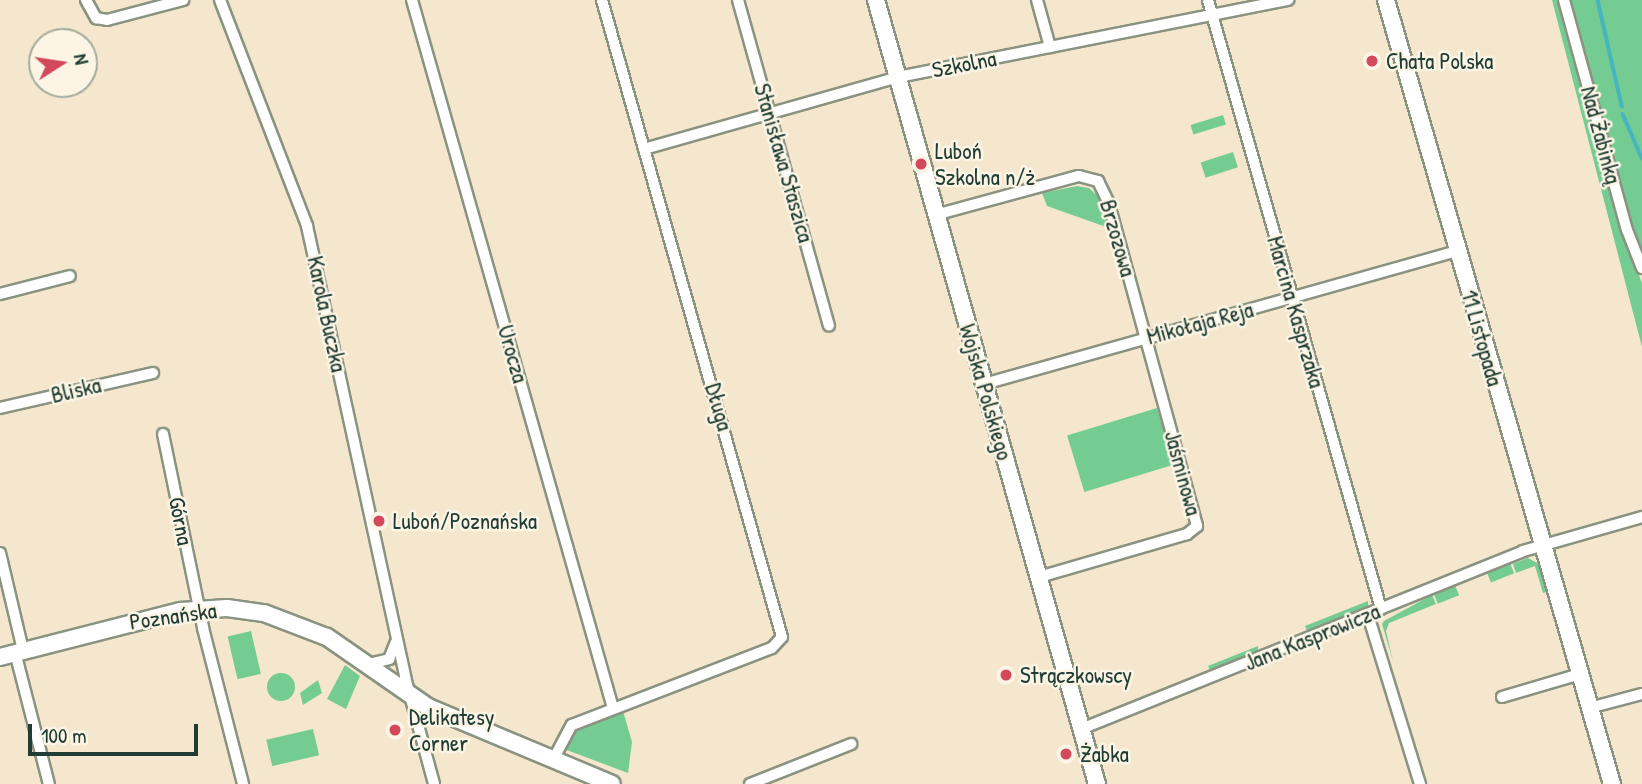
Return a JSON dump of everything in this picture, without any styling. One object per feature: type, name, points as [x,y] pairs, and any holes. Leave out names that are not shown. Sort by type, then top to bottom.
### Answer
[{"type":"street","points":[[86,0],[96,18],[114,19],[183,0]]},
{"type":"street","name":"Karola Buczka","points":[[220,0],[307,226],[397,640],[435,784]]},
{"type":"street","name":"Urocza","points":[[412,0],[613,708]]},
{"type":"street","name":"Długa","points":[[553,760],[569,726],[772,648],[782,632],[602,0]]},
{"type":"street","name":"Stanisława Staszica","points":[[738,0],[829,326]]},
{"type":"street","name":"Wojska Polskiego","points":[[876,0],[898,78],[943,213],[984,384],[1045,575],[1081,729],[1097,784]]},
{"type":"street","points":[[1037,0],[1050,47]]},
{"type":"street","name":"Marcina Kasprzaka","points":[[1208,0],[1381,610]]},
{"type":"street","name":"Szkolna","points":[[645,149],[898,78],[1288,0]]},
{"type":"street","name":"11 Listopada","points":[[1386,0],[1612,784]]},
{"type":"street","name":"Nad Żabinką","points":[[1564,0],[1627,230],[1642,268]]},
{"type":"street","name":"Brzozowa","points":[[943,213],[1079,176],[1098,181],[1105,191],[1146,338]]},
{"type":"street","name":"Mikołaja Reja","points":[[984,384],[1457,251]]},
{"type":"street","points":[[0,294],[70,276]]},
{"type":"street","name":"Jaśminowa","points":[[1045,575],[1188,534],[1197,526],[1146,338]]},
{"type":"street","name":"Bliska","points":[[0,408],[153,373]]},
{"type":"street","name":"Górna","points":[[163,434],[198,609],[243,784]]},
{"type":"street","name":"Jana Kasprowicza","points":[[1081,729],[1542,545],[1642,517]]},
{"type":"street","points":[[0,553],[13,653],[49,784]]},
{"type":"street","name":"Poznańska","points":[[13,653],[198,609],[239,610],[286,620],[317,631],[411,696],[612,784]]},
{"type":"street","points":[[1368,615],[1419,784]]},
{"type":"street","points":[[368,664],[390,659],[397,640]]},
{"type":"street","points":[[1502,697],[1580,674]]},
{"type":"street","points":[[1589,708],[1642,694]]},
{"type":"street","points":[[750,784],[851,744]]},
{"type":"green space","points":[[1552,0],[1559,0],[1622,232],[1642,283],[1642,347]]},
{"type":"green space","points":[[1569,0],[1642,0],[1642,259],[1633,236]]},
{"type":"green space","points":[[1223,115],[1226,125],[1193,135],[1190,125]]},
{"type":"green space","points":[[1233,152],[1238,167],[1206,178],[1201,163]]},
{"type":"green space","points":[[1077,186],[1089,188],[1100,198],[1109,228],[1047,206],[1042,193]]},
{"type":"green space","points":[[1157,408],[1174,464],[1084,492],[1067,435]]},
{"type":"green space","points":[[1528,558],[1539,564],[1547,592],[1543,593],[1535,566],[1516,573],[1513,564]]},
{"type":"green space","points":[[1510,563],[1514,573],[1491,583],[1487,572]]},
{"type":"green space","points":[[1455,585],[1459,595],[1438,604],[1434,594]]},
{"type":"green space","points":[[1432,595],[1436,604],[1389,623],[1386,631],[1393,661],[1382,624]]},
{"type":"green space","points":[[1368,601],[1368,609],[1307,631],[1305,626]]},
{"type":"green space","points":[[251,631],[261,674],[238,679],[228,636]]},
{"type":"green space","points":[[1258,646],[1258,653],[1210,670],[1208,666]]},
{"type":"green space","points":[[345,665],[360,676],[346,709],[327,699]]},
{"type":"green space","points":[[281,673],[291,677],[295,687],[291,697],[281,701],[271,697],[267,687],[271,677]]},
{"type":"green space","points":[[318,680],[322,693],[303,705],[300,693]]},
{"type":"green space","points":[[623,711],[632,742],[628,773],[564,749],[573,732]]},
{"type":"green space","points":[[313,729],[319,755],[272,766],[266,740]]},
{"type":"waterway","points":[[1598,0],[1622,106]]},
{"type":"waterway","points":[[1623,114],[1642,158]]},
{"type":"place","name":"Chata Polska","points":[[1372,61]]},
{"type":"place","name":"Luboń Szkolna n/ż","points":[[921,164]]},
{"type":"place","name":"Luboń/Poznańska","points":[[379,521]]},
{"type":"place","name":"Strączkowscy","points":[[1006,675]]},
{"type":"place","name":"Delikatesy Corner","points":[[395,730]]},
{"type":"place","name":"Żabka","points":[[1066,754]]}]
